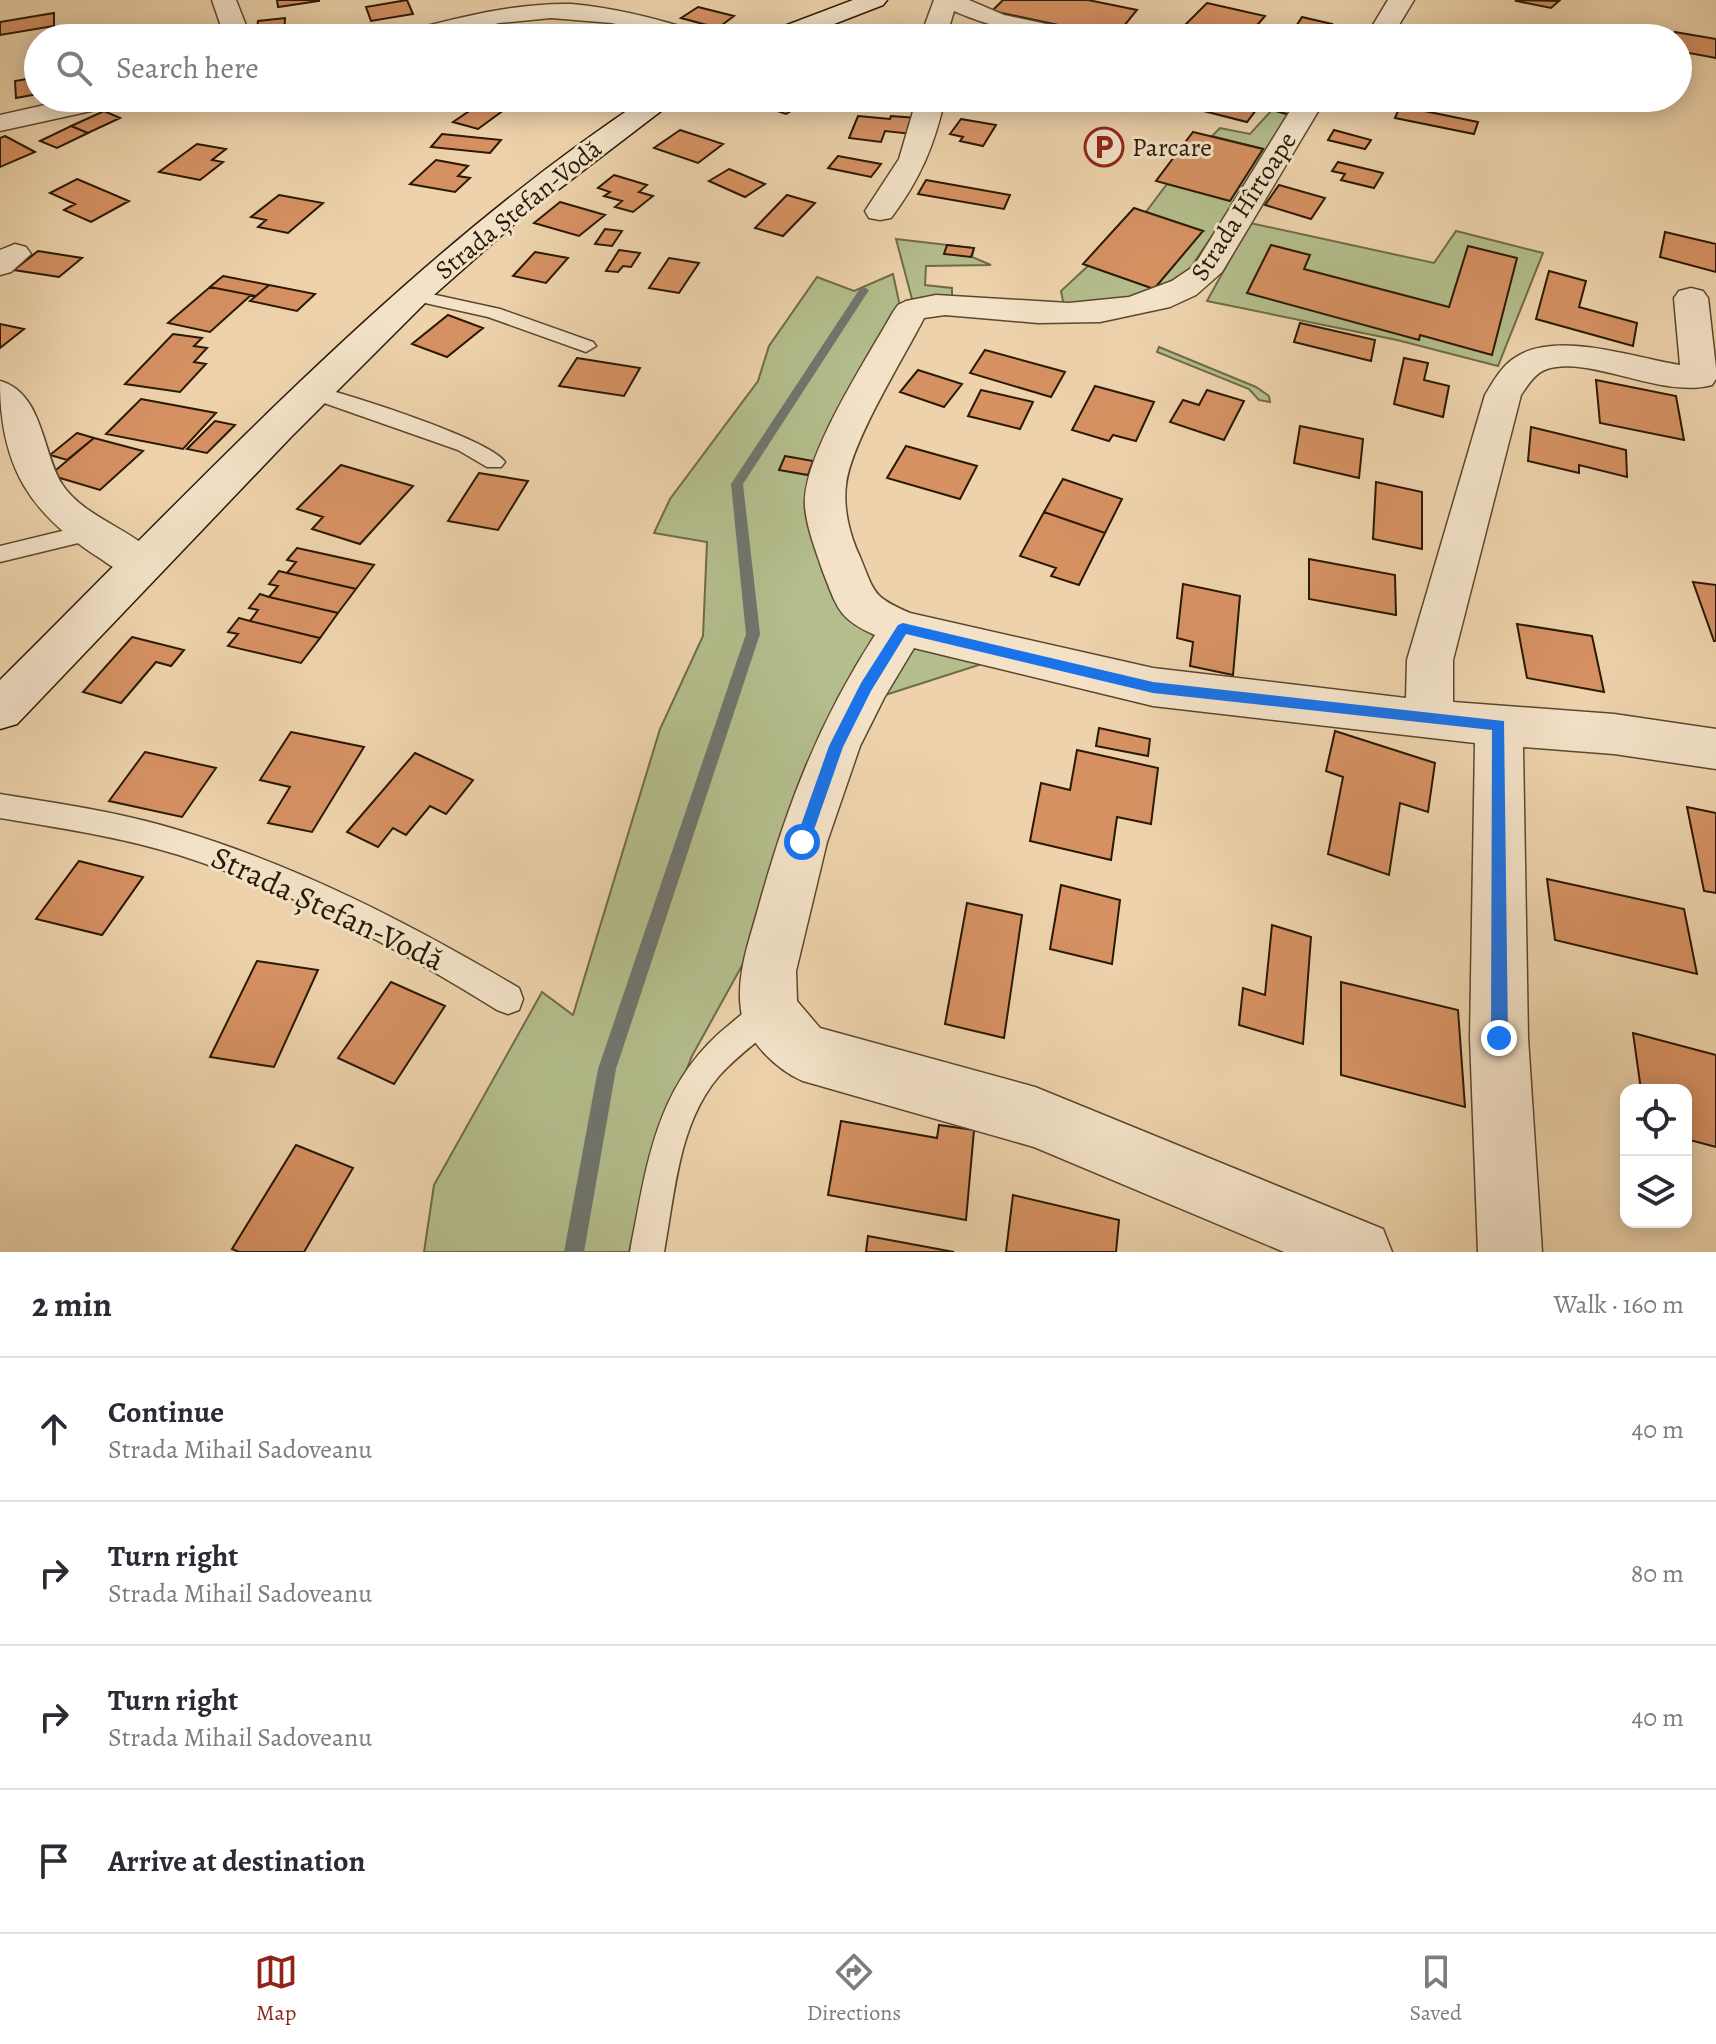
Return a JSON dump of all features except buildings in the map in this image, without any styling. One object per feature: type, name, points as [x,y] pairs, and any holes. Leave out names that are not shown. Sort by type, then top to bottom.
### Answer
[{"type":"street","points":[[224,0],[233,24]]},
{"type":"street","points":[[804,24],[846,4],[875,0]]},
{"type":"street","points":[[938,24],[947,0],[1011,24]]},
{"type":"street","points":[[1385,24],[1402,0]]},
{"type":"street","points":[[470,24],[509,15],[551,11],[623,18],[644,24]]},
{"type":"street","points":[[0,123],[50,112]]},
{"type":"street","name":"Strada Ștefan-Vodă","points":[[0,710],[413,295],[514,206],[645,112]]},
{"type":"street","points":[[880,211],[908,175],[927,112]]},
{"type":"street","name":"Strada Hîrtoape","points":[[1303,112],[1206,272],[1190,288],[1131,307],[1094,311],[1038,313],[938,304],[921,306],[910,312],[834,455],[826,484],[825,507],[835,548],[857,602],[867,613],[903,628],[1153,687],[1429,720],[1614,734],[1716,749]]},
{"type":"street","points":[[1429,720],[1430,660],[1503,395],[1520,371],[1536,360],[1559,357],[1674,378],[1699,377],[1691,298]]},
{"type":"street","points":[[0,393],[14,407],[44,488],[91,532],[142,565]]},
{"type":"street","points":[[903,628],[866,687],[836,746],[802,842],[768,971],[769,1012],[803,1052],[1035,1117],[1360,1252]]},
{"type":"street","points":[[1499,725],[1499,1038],[1510,1252]]},
{"type":"lane","name":"Strada Ștefan-Vodă","points":[[413,295],[493,313],[586,346]]},
{"type":"lane","points":[[314,392],[465,445],[494,462]]},
{"type":"lane","points":[[0,554],[91,532]]},
{"type":"lane","name":"Strada Ștefan-Vodă","points":[[0,806],[92,821],[201,849],[304,890],[429,950],[508,999]]},
{"type":"lane","points":[[647,1252],[668,1147],[683,1105],[701,1073],[769,1012]]},
{"type":"green space","points":[[1270,112],[1294,116],[1180,283],[1137,296],[1064,306],[1061,291],[1088,266],[1203,231],[1146,212],[1167,184],[1230,200],[1263,149],[1212,136],[1220,128],[1250,134]]},
{"type":"green space","points":[[1250,223],[1434,263],[1456,231],[1543,253],[1498,366],[1397,340],[1207,301]]},
{"type":"green space","points":[[896,239],[974,248],[972,257],[991,265],[926,266],[925,285],[952,288],[952,302],[912,299]]},
{"type":"green space","points":[[893,274],[901,311],[821,463],[848,609],[878,638],[760,933],[692,1056],[646,1172],[629,1252],[424,1252],[434,1185],[542,992],[573,1015],[660,729],[703,636],[707,542],[654,533],[670,499],[758,381],[769,346],[817,277],[854,291]]},
{"type":"green space","points":[[1159,347],[1256,387],[1269,396],[1270,402],[1259,400],[1249,389],[1157,352]]},
{"type":"green space","points":[[911,640],[982,664],[882,696]]},
{"type":"waterway","points":[[574,1252],[607,1069],[753,634],[737,484],[864,290]]},
{"type":"place","name":"Parcare","points":[[1104,147]]},
{"type":"route","points":[[802,842],[836,746],[866,687],[903,628],[1153,687],[1429,720],[1499,725],[1499,1038]]}]
